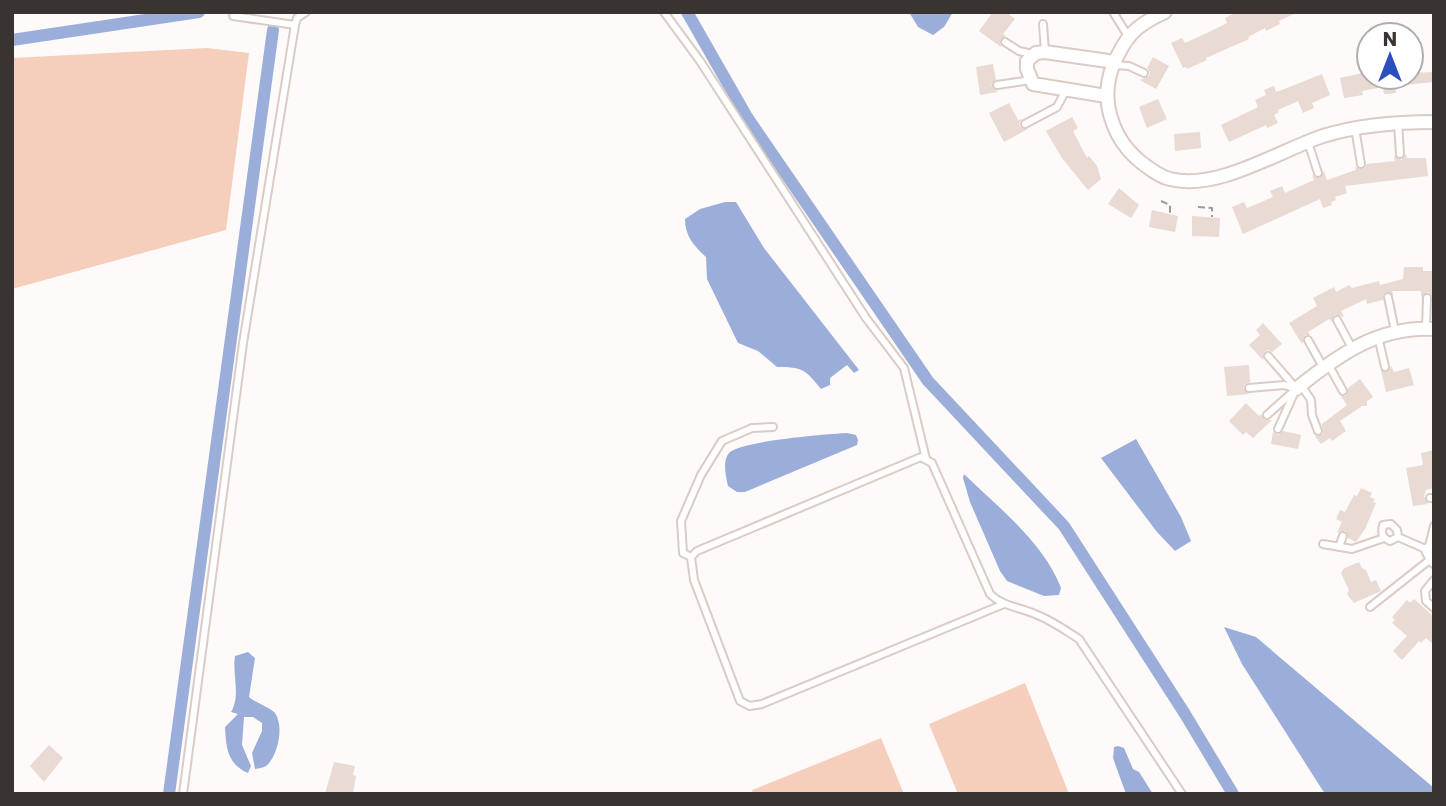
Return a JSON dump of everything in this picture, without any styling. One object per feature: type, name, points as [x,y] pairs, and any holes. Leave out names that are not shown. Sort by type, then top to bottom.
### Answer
[{"type":"street","points":[[1165,12],[1146,21],[1121,45],[1109,78],[1106,96],[1112,123],[1119,138],[1134,157],[1170,179],[1194,181],[1224,176],[1308,142],[1355,128],[1434,122]]},
{"type":"street","points":[[1106,96],[1033,84],[1027,61],[1039,53],[1114,63]]},
{"type":"street","points":[[1298,387],[1325,365],[1378,336],[1395,331],[1430,328]]},
{"type":"lane","points":[[183,794],[243,344],[295,25],[297,18],[306,12]]},
{"type":"lane","points":[[664,12],[707,72],[859,308],[904,368],[926,459]]},
{"type":"lane","points":[[1113,12],[1128,36]]},
{"type":"lane","points":[[233,16],[295,25]]},
{"type":"lane","points":[[1005,42],[1019,51],[1039,53],[1043,24]]},
{"type":"lane","points":[[1114,63],[1129,65],[1144,73]]},
{"type":"lane","points":[[996,85],[1031,80]]},
{"type":"lane","points":[[1025,124],[1057,107],[1066,90]]},
{"type":"lane","points":[[1398,123],[1400,155]]},
{"type":"lane","points":[[1355,128],[1361,164]]},
{"type":"lane","points":[[1308,142],[1318,173]]},
{"type":"lane","points":[[1388,297],[1395,331]]},
{"type":"lane","points":[[1427,298],[1430,328]]},
{"type":"lane","points":[[1337,320],[1352,348]]},
{"type":"lane","points":[[1378,336],[1385,368]]},
{"type":"lane","points":[[1308,340],[1343,391]]},
{"type":"lane","points":[[1268,356],[1311,400],[1312,415],[1318,431]]},
{"type":"lane","points":[[1250,388],[1284,384],[1298,387]]},
{"type":"lane","points":[[1267,415],[1298,387]]},
{"type":"lane","points":[[1279,429],[1298,387]]},
{"type":"lane","points":[[691,557],[683,554],[681,521],[701,475],[722,441],[752,428],[773,427]]},
{"type":"lane","points":[[691,557],[697,551],[921,457],[926,459],[932,463],[989,594],[1004,604],[1033,613],[1079,639],[1182,794]]},
{"type":"lane","points":[[1391,524],[1397,530],[1398,537],[1390,541],[1384,538],[1381,532],[1383,525],[1391,524]]},
{"type":"lane","points":[[1370,607],[1432,556],[1434,526]]},
{"type":"lane","points":[[1339,547],[1343,536]]},
{"type":"lane","points":[[1398,537],[1432,556]]},
{"type":"lane","points":[[1323,544],[1352,549],[1384,538]]},
{"type":"lane","points":[[691,557],[694,580],[740,701],[750,706],[762,704],[1004,604]]},
{"type":"lane","points":[[1434,580],[1425,591],[1426,601],[1434,608]]},
{"type":"path","points":[[1161,201],[1170,205],[1170,215]]},
{"type":"path","points":[[1198,206],[1212,208],[1212,217]]},
{"type":"shaded area","points":[[207,48],[249,53],[226,230],[12,289],[12,58]]},
{"type":"shaded area","points":[[1025,683],[1069,794],[958,794],[929,724]]},
{"type":"shaded area","points":[[881,738],[904,794],[753,794],[752,790]]},
{"type":"water","points":[[909,12],[953,12],[944,27],[933,35],[918,27]]},
{"type":"water","points":[[736,202],[764,248],[859,370],[854,373],[847,365],[830,378],[830,385],[821,389],[802,370],[777,367],[758,351],[738,343],[707,279],[706,257],[691,240],[685,225],[685,219],[700,209]]},
{"type":"water","points":[[847,433],[856,435],[857,445],[745,492],[737,492],[728,486],[726,460],[729,453],[736,449],[785,439]]},
{"type":"water","points":[[1136,439],[1181,517],[1191,541],[1175,551],[1157,532],[1101,458]]},
{"type":"water","points":[[964,474],[1032,541],[1061,588],[1059,595],[1044,596],[1007,581],[970,502]]},
{"type":"water","points":[[1224,627],[1256,637],[1434,788],[1434,794],[1325,794],[1242,664]]},
{"type":"water","points":[[248,652],[255,658],[249,697],[274,712],[279,724],[279,740],[270,762],[265,767],[255,769],[252,753],[262,731],[262,723],[253,717],[244,717],[242,745],[251,766],[248,773],[236,765],[229,754],[225,727],[238,714],[231,712],[236,692],[235,656]]},
{"type":"water","points":[[1114,747],[1124,748],[1133,769],[1139,772],[1153,794],[1126,794],[1113,758]]},
{"type":"building","points":[[993,12],[1006,12],[1015,19],[1003,34],[1006,36],[1000,40],[1001,47],[979,31]]},
{"type":"building","points":[[1237,12],[1298,12],[1266,31],[1265,28],[1248,37],[1249,39],[1206,58],[1207,60],[1187,69],[1183,68],[1171,43],[1182,38],[1185,43],[1211,31],[1227,23],[1225,18]]},
{"type":"building","points":[[1153,57],[1169,66],[1156,89],[1140,80],[1149,76],[1147,68]]},
{"type":"building","points":[[993,64],[996,80],[991,85],[998,92],[980,95],[976,67]]},
{"type":"building","points":[[1425,72],[1434,72],[1434,82],[1425,83]]},
{"type":"building","points":[[1322,74],[1330,95],[1312,103],[1314,108],[1303,113],[1298,101],[1278,110],[1274,115],[1278,123],[1267,128],[1266,125],[1229,142],[1221,125],[1258,107],[1255,100],[1266,95],[1264,90],[1274,86],[1276,92]]},
{"type":"building","points":[[1355,75],[1355,91],[1362,91],[1363,95],[1344,98],[1340,78]]},
{"type":"building","points":[[1158,99],[1167,119],[1147,128],[1139,107]]},
{"type":"building","points":[[1009,103],[1018,120],[1023,119],[1019,123],[1020,127],[1028,129],[1004,142],[989,113]]},
{"type":"building","points":[[1072,117],[1078,128],[1073,131],[1087,158],[1089,156],[1097,166],[1101,179],[1088,190],[1062,158],[1046,131]]},
{"type":"building","points":[[1200,132],[1201,148],[1175,151],[1174,134]]},
{"type":"building","points":[[1406,154],[1407,158],[1426,158],[1428,176],[1345,186],[1347,193],[1335,197],[1332,205],[1323,208],[1320,199],[1243,234],[1232,207],[1244,202],[1247,208],[1273,197],[1270,191],[1282,186],[1285,193],[1314,180],[1312,175],[1320,178],[1324,171],[1327,180],[1356,170],[1355,167],[1363,169],[1367,164],[1395,161],[1394,155],[1401,160]]},
{"type":"building","points":[[1119,188],[1139,205],[1131,218],[1108,204]]},
{"type":"building","points":[[1152,210],[1178,216],[1175,232],[1149,227]]},
{"type":"building","points":[[1192,216],[1220,218],[1219,237],[1192,236]]},
{"type":"building","points":[[1404,267],[1423,267],[1423,271],[1433,271],[1433,298],[1428,292],[1421,297],[1421,291],[1392,291],[1393,295],[1386,292],[1383,295],[1383,300],[1367,304],[1366,299],[1341,311],[1344,317],[1334,315],[1332,322],[1329,319],[1308,332],[1310,335],[1305,335],[1302,344],[1289,323],[1317,306],[1313,298],[1334,287],[1336,292],[1349,285],[1352,288],[1379,281],[1380,285],[1403,279]]},
{"type":"building","points":[[1263,323],[1282,344],[1272,352],[1264,352],[1263,360],[1249,345],[1260,335],[1256,330]]},
{"type":"building","points":[[1249,365],[1250,382],[1243,388],[1249,394],[1227,396],[1224,367]]},
{"type":"building","points":[[1391,366],[1394,372],[1409,368],[1414,385],[1386,392],[1381,370],[1387,372]]},
{"type":"building","points":[[1360,379],[1373,397],[1367,401],[1367,406],[1362,406],[1340,421],[1346,431],[1332,441],[1330,438],[1321,444],[1315,436],[1323,434],[1322,424],[1347,405],[1341,396],[1346,396],[1348,388]]},
{"type":"building","points":[[1246,403],[1265,420],[1272,420],[1253,438],[1246,432],[1243,435],[1229,421]]},
{"type":"building","points":[[1283,431],[1301,435],[1298,449],[1271,444],[1273,432],[1278,435]]},
{"type":"building","points":[[1434,450],[1434,488],[1426,490],[1424,497],[1428,504],[1413,506],[1406,468],[1423,465],[1421,453]]},
{"type":"building","points":[[1361,488],[1372,493],[1370,497],[1375,499],[1373,502],[1376,503],[1356,542],[1348,538],[1346,531],[1337,533],[1342,522],[1336,519],[1340,510],[1345,512]]},
{"type":"building","points":[[1359,562],[1371,582],[1376,580],[1381,591],[1354,603],[1347,594],[1349,590],[1341,573],[1343,569]]},
{"type":"building","points":[[1414,599],[1434,617],[1434,645],[1426,638],[1421,643],[1419,641],[1402,660],[1393,651],[1407,636],[1392,623],[1395,620],[1392,617],[1407,600],[1410,603]]},
{"type":"building","points":[[49,745],[63,758],[44,782],[30,766]]},
{"type":"building","points":[[334,762],[355,766],[353,794],[325,794]]},
{"type":"waterway","points":[[12,40],[199,12]]},
{"type":"waterway","points":[[687,12],[747,117],[928,381],[1064,526],[1233,794]]},
{"type":"waterway","points":[[169,794],[273,30]]}]
